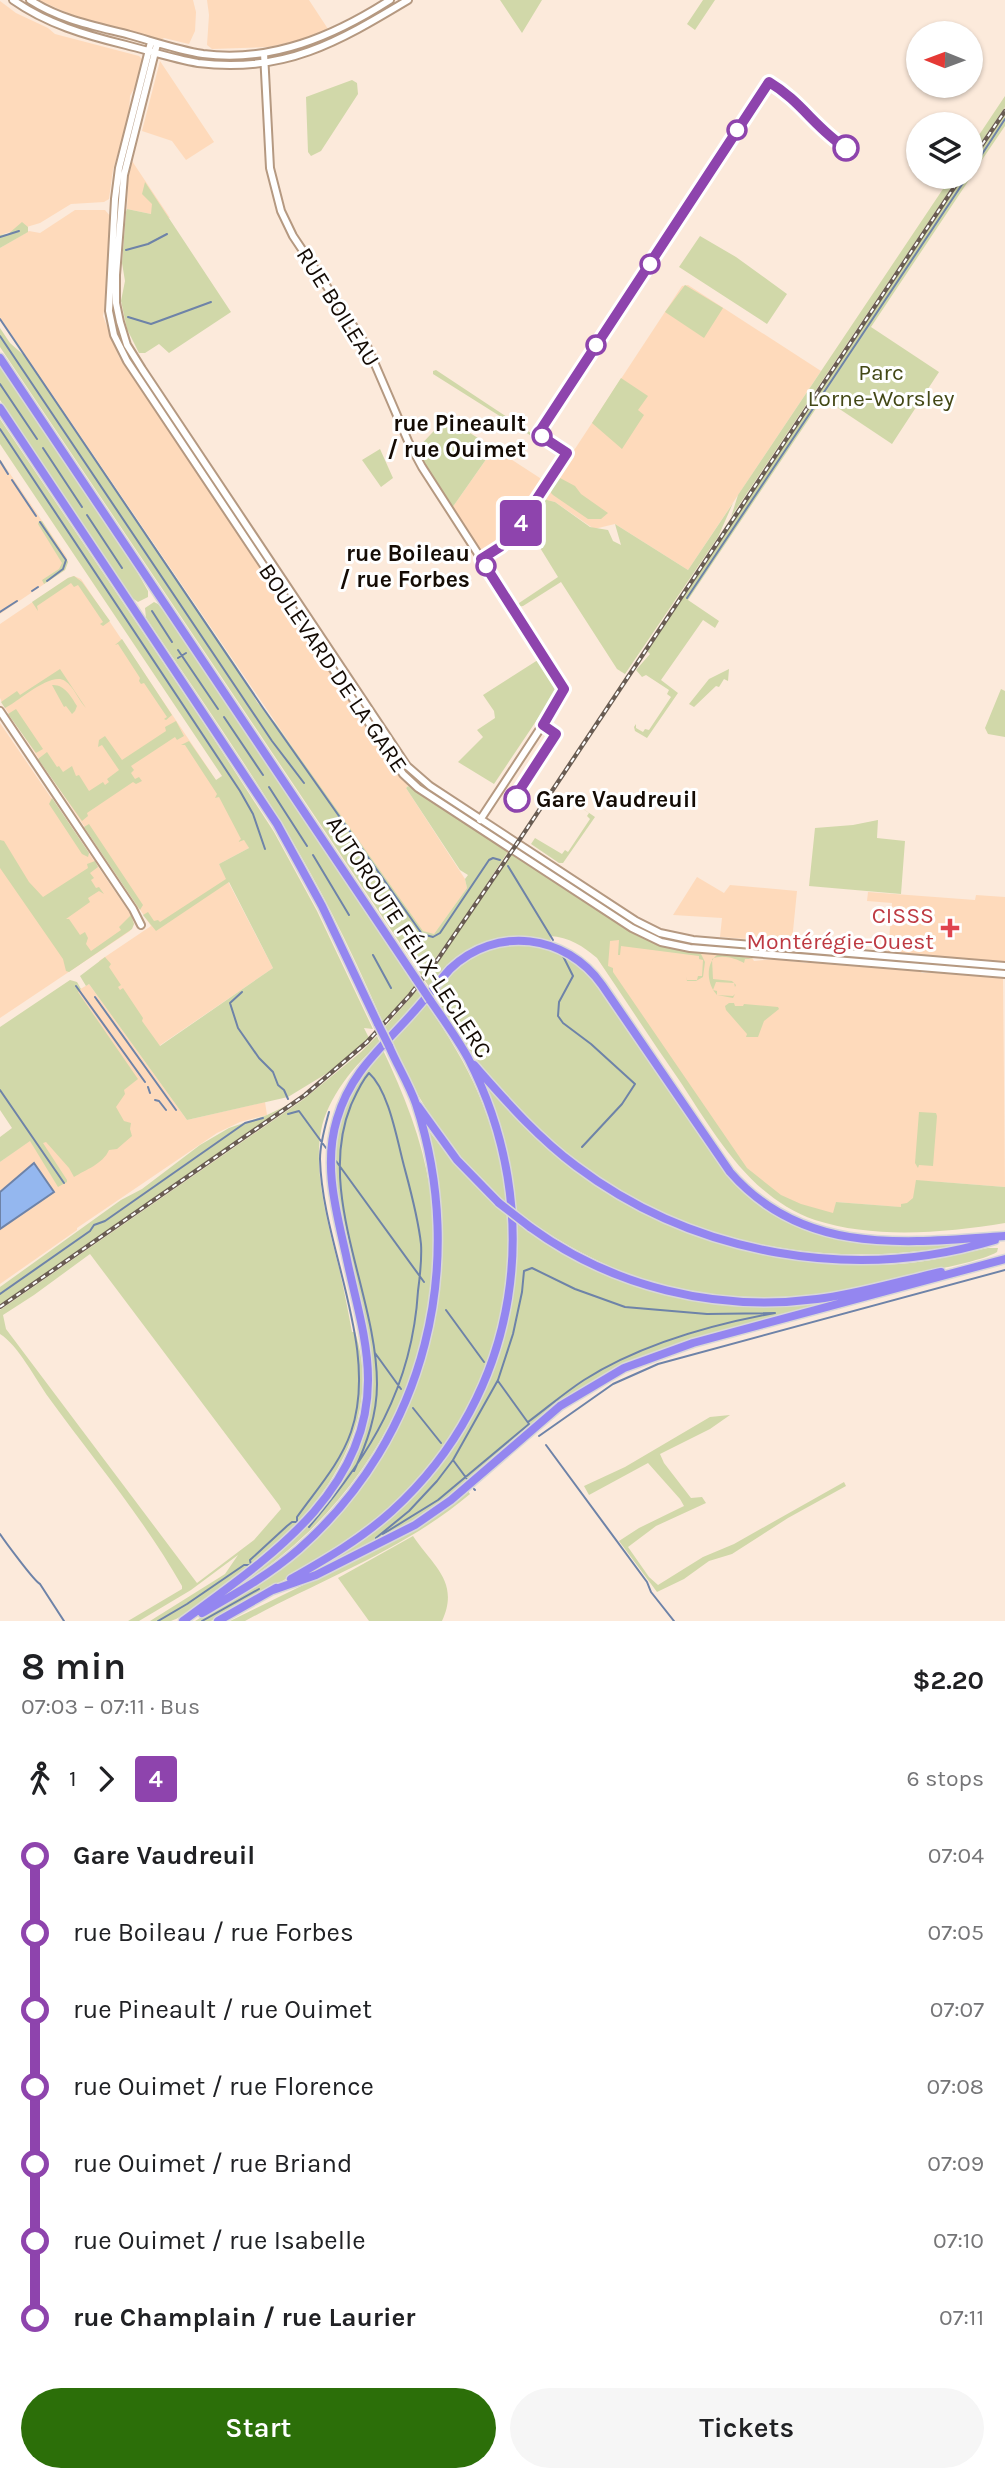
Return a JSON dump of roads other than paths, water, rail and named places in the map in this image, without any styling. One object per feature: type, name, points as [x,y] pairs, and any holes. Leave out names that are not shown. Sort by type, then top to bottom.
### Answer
[{"type":"highway","name":"AUTOROUTE FÉLIX-LECLERC","points":[[0,358],[467,1058],[489,1105],[499,1137],[512,1203],[514,1234],[511,1284],[503,1325],[492,1362],[474,1403],[452,1442],[429,1473],[403,1501],[348,1546],[218,1621]]},
{"type":"highway","points":[[0,408],[277,824],[322,906],[416,1103],[457,1160],[499,1203],[570,1253],[616,1275],[670,1292],[733,1302],[784,1302],[843,1295],[1005,1258]]},
{"type":"highway","points":[[185,1621],[287,1541],[320,1504],[352,1455],[366,1411],[368,1370],[330,1177],[331,1146],[336,1121],[347,1093],[365,1063],[455,965],[480,948],[502,941],[530,940],[561,949],[582,962],[602,985],[730,1172],[757,1198],[779,1213],[818,1230],[874,1240],[921,1242],[1005,1237]]},
{"type":"highway","points":[[467,1058],[524,1121],[575,1166],[631,1202],[701,1233],[789,1255],[856,1260],[935,1255],[1005,1237]]},
{"type":"highway","points":[[185,1621],[267,1574],[317,1533],[366,1475],[404,1407],[428,1337],[439,1257],[435,1192],[416,1103]]},
{"type":"highway","points":[[273,1590],[316,1575],[415,1525],[451,1500],[560,1406],[624,1368],[693,1343],[1005,1258]]},
{"type":"main road","points":[[13,0],[36,15],[65,28],[208,64],[264,63],[306,54],[332,44],[408,0]]},
{"type":"main road","points":[[30,0],[69,20],[213,55],[264,52],[320,39],[390,0]]},
{"type":"main road","name":"BOULEVARD DE LA GARE","points":[[155,43],[116,181],[108,302],[117,341],[149,395],[397,767],[418,788],[628,925],[666,943],[699,949],[1005,974]]},
{"type":"main road","name":"BOULEVARD DE LA GARE","points":[[152,52],[122,186],[116,295],[117,313],[125,340],[400,758],[427,783],[636,921],[672,937],[1005,966]]},
{"type":"main road","name":"RUE BOILEAU","points":[[264,52],[271,173],[277,200],[288,226],[368,348],[408,442],[422,467],[564,687],[561,697],[477,825]]},
{"type":"main road","points":[[0,710],[141,925]]},
{"type":"water","points":[[34,1163],[54,1192],[0,1229],[0,1192]]},
{"type":"waterway","points":[[983,153],[1005,119]]},
{"type":"waterway","points":[[687,598],[959,189]]},
{"type":"waterway","points":[[0,237],[19,231]]},
{"type":"waterway","points":[[126,250],[148,244],[167,234]]},
{"type":"waterway","points":[[128,317],[151,324],[211,302]]},
{"type":"waterway","points":[[0,319],[263,708],[422,934],[433,937],[440,933],[489,860],[500,860]]},
{"type":"waterway","points":[[0,336],[272,741],[304,783]]},
{"type":"waterway","points":[[0,384],[37,439]]},
{"type":"waterway","points":[[0,429],[240,791],[253,814],[265,849]]},
{"type":"waterway","points":[[43,448],[82,507]]},
{"type":"waterway","points":[[0,461],[8,474]]},
{"type":"waterway","points":[[12,480],[36,516]]},
{"type":"waterway","points":[[87,515],[122,568]]},
{"type":"waterway","points":[[40,522],[66,560],[63,569],[47,581]]},
{"type":"waterway","points":[[32,591],[38,587]]},
{"type":"waterway","points":[[0,612],[17,601]]},
{"type":"waterway","points":[[152,611],[172,642]]},
{"type":"waterway","points":[[178,650],[218,709]]},
{"type":"waterway","points":[[178,658],[186,653]]},
{"type":"waterway","points":[[224,717],[263,775]]},
{"type":"waterway","points":[[269,787],[307,846]]},
{"type":"waterway","points":[[313,855],[349,915]]},
{"type":"waterway","points":[[508,866],[553,940]]},
{"type":"waterway","points":[[373,955],[391,988]]},
{"type":"waterway","points":[[563,956],[573,976],[559,1002],[558,1016],[635,1084],[622,1104],[582,1147]]},
{"type":"waterway","points":[[76,986],[145,1082]]},
{"type":"waterway","points":[[242,992],[230,1003],[238,1028],[259,1058],[273,1072],[288,1099]]},
{"type":"waterway","points":[[95,997],[176,1110]]},
{"type":"waterway","points":[[309,1527],[351,1473],[369,1446],[384,1418],[407,1359],[414,1326],[421,1262],[418,1224],[391,1116],[382,1091],[369,1073],[351,1105],[342,1139],[340,1173],[343,1208],[368,1315],[377,1384],[370,1429],[363,1450],[359,1460],[354,1471]]},
{"type":"waterway","points":[[148,1087],[150,1093]]},
{"type":"waterway","points":[[0,1090],[64,1183]]},
{"type":"waterway","points":[[155,1100],[166,1110]]},
{"type":"waterway","points":[[288,1114],[299,1111],[326,1148]]},
{"type":"waterway","points":[[158,1621],[244,1565],[251,1565],[250,1560],[287,1526],[297,1522],[297,1517],[334,1466],[351,1432],[358,1400],[359,1366],[347,1297],[323,1192],[320,1159],[329,1112]]},
{"type":"waterway","points":[[0,1294],[90,1231],[94,1225],[105,1221],[245,1123],[263,1118]]},
{"type":"waterway","points":[[336,1161],[424,1282]]},
{"type":"waterway","points":[[376,1538],[409,1511],[437,1481],[453,1460],[498,1380],[513,1334],[524,1271],[532,1268],[575,1289],[625,1307],[707,1314],[775,1313],[701,1330],[629,1356],[584,1380],[528,1422]]},
{"type":"waterway","points":[[539,1436],[613,1384],[658,1364],[1005,1270]]},
{"type":"waterway","points":[[446,1310],[484,1362]]},
{"type":"waterway","points":[[375,1353],[401,1389]]},
{"type":"waterway","points":[[383,1534],[438,1500],[529,1424],[498,1381]]},
{"type":"waterway","points":[[413,1408],[441,1443]]},
{"type":"waterway","points":[[546,1445],[674,1621]]},
{"type":"waterway","points":[[453,1460],[467,1479]]},
{"type":"waterway","points":[[0,1534],[40,1584],[64,1621]]},
{"type":"waterway","points":[[202,1621],[259,1589]]},
{"type":"railway","points":[[983,143],[1005,111]]},
{"type":"railway","points":[[0,1307],[305,1095],[367,1042],[410,995],[438,959],[518,842],[953,189]]},
{"type":"place","name":"rue Pineault / rue Ouimet","points":[[542,436]]},
{"type":"place","name":"rue Boileau / rue Forbes","points":[[486,566]]},
{"type":"place","name":"Gare Vaudreuil","points":[[517,799]]},
{"type":"place","name":"CISSS Montérégie-Ouest","points":[[950,928]]},
{"type":"park label","name":"Parc Lorne-Worsley","points":[[881,385]]}]
